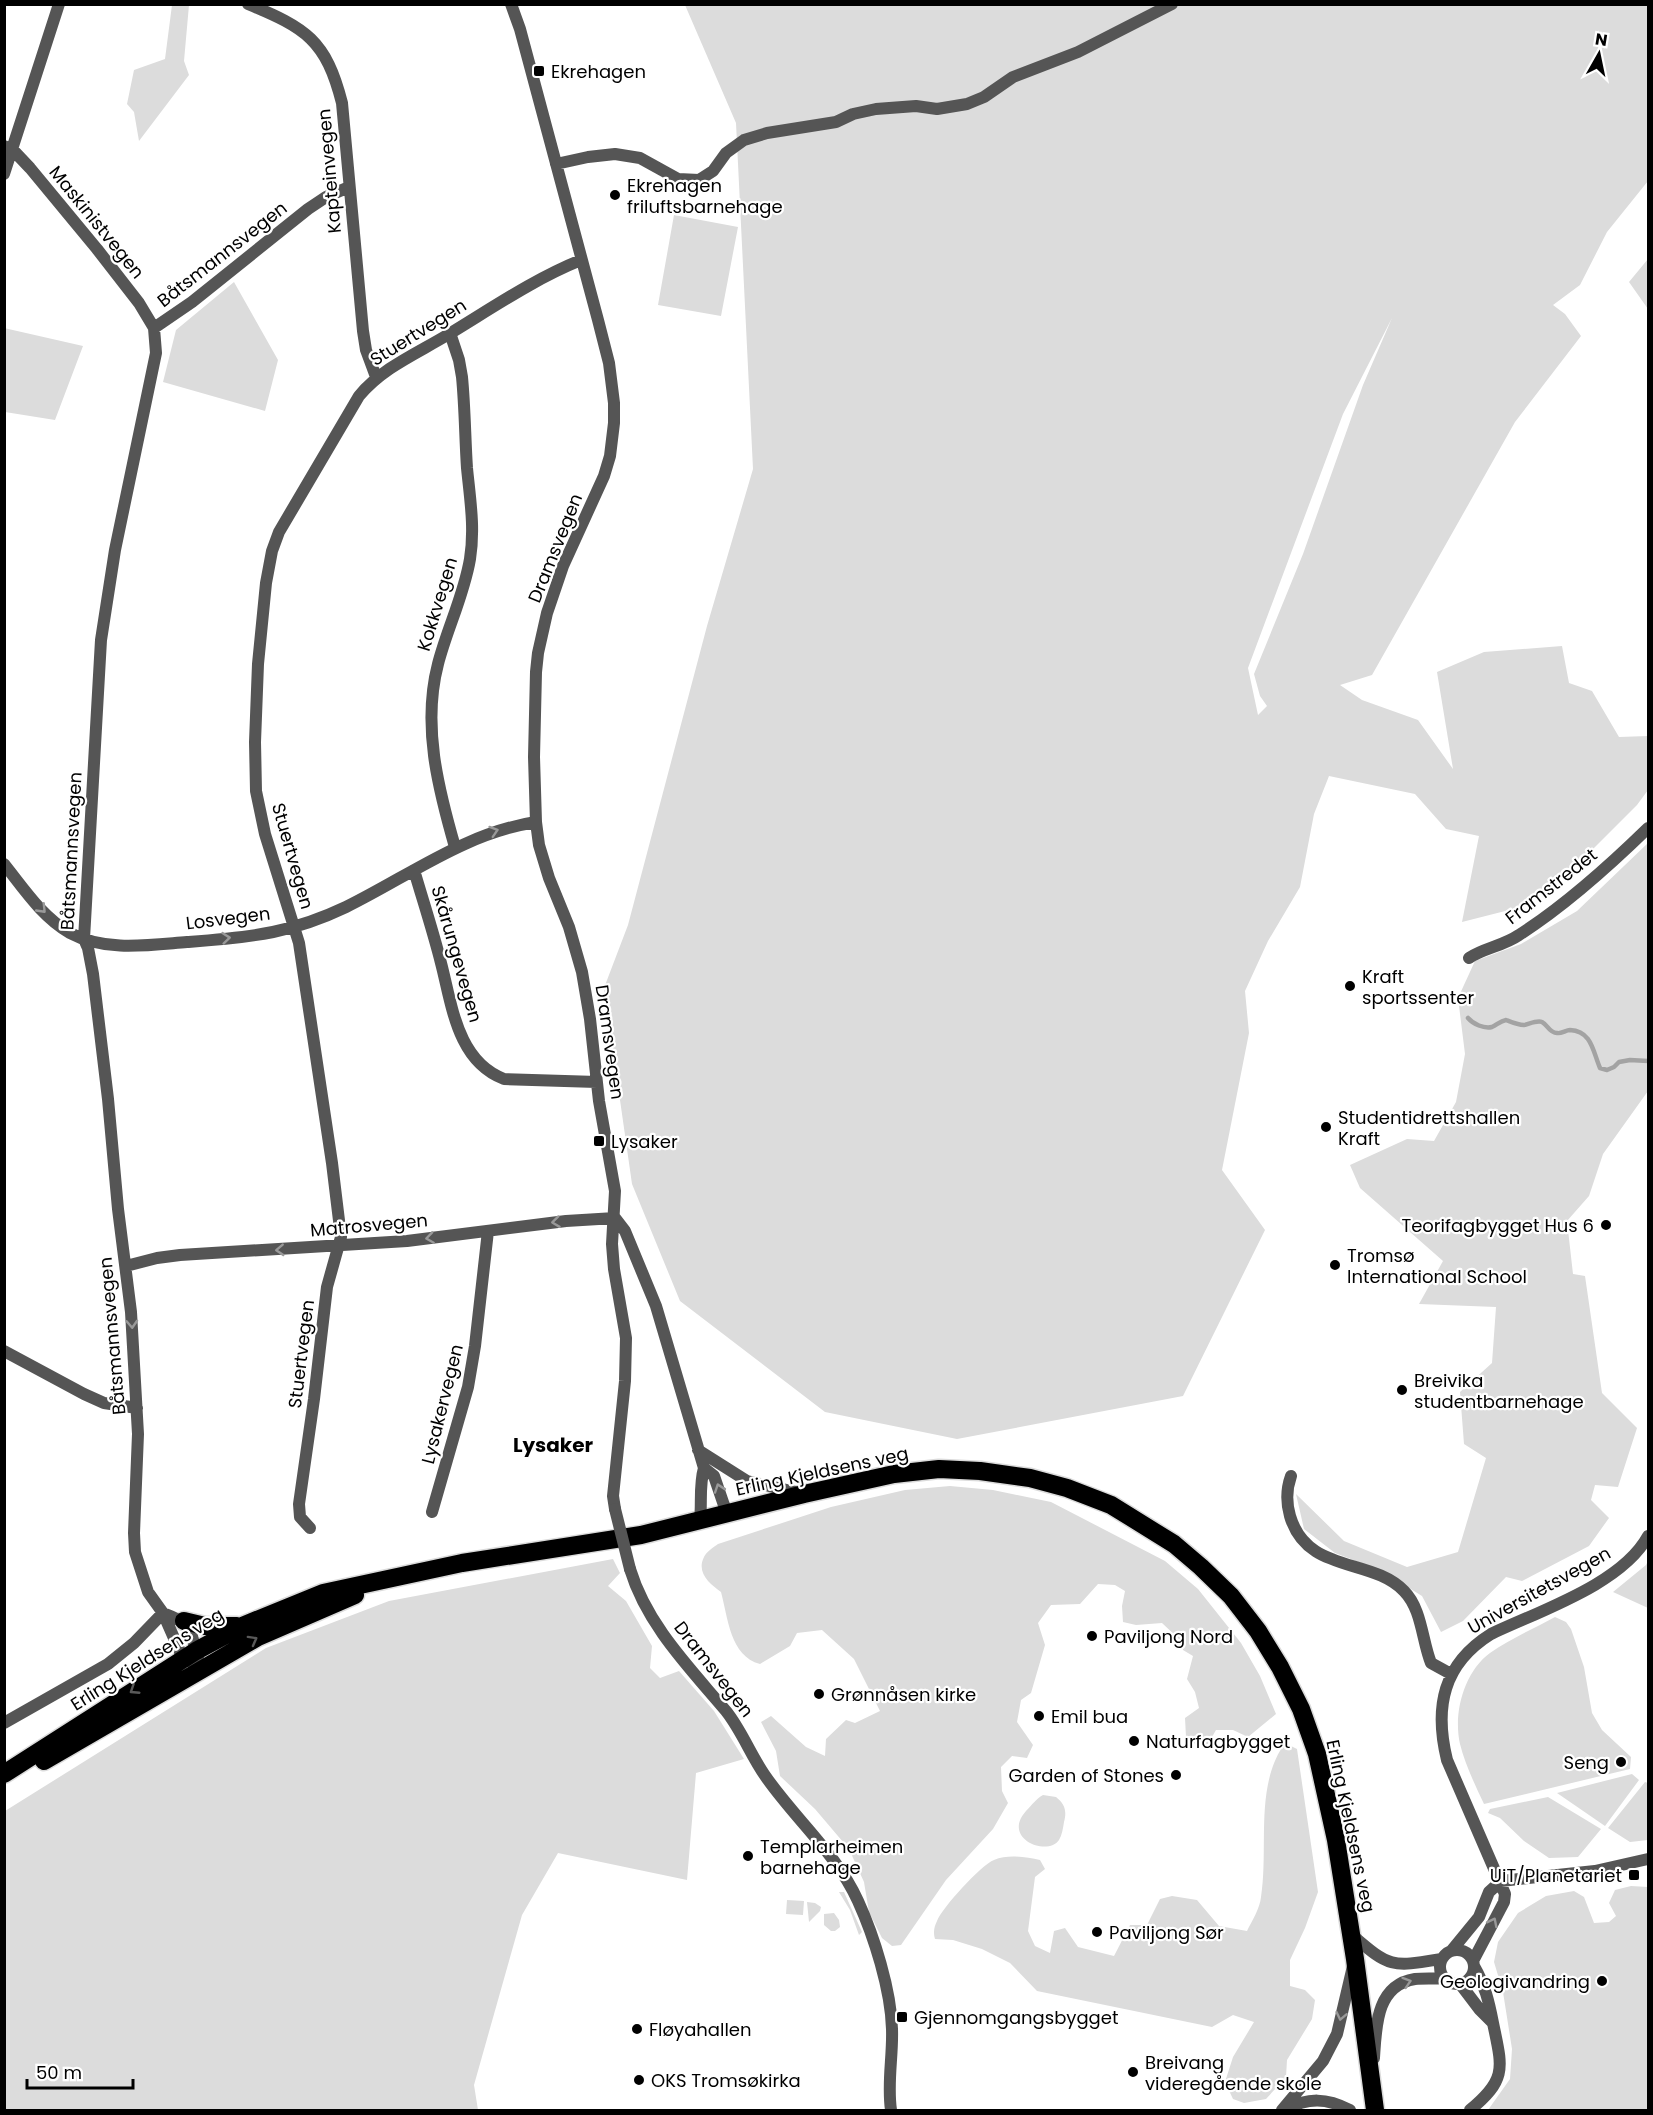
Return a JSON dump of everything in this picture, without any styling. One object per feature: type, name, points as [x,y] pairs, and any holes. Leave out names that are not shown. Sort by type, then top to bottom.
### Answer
[{"type":"highway","name":"Erling Kjeldsens veg","points":[[4,1776],[194,1659],[242,1626],[322,1593],[462,1563],[641,1536],[804,1494],[894,1474],[939,1469],[980,1471],[1067,1488],[1111,1505],[1174,1544],[1201,1567],[1231,1596],[1258,1631],[1280,1667],[1301,1709],[1320,1765],[1336,1840],[1352,1935],[1375,2110]]},
{"type":"highway","name":"Erling Kjeldsens veg","points":[[194,1659],[390,1579]]},
{"type":"highway","points":[[184,1621],[205,1626],[242,1626]]},
{"type":"street","points":[[4,174],[8,148],[59,4]]},
{"type":"street","name":"Kapteinvegen","points":[[248,4],[303,32],[318,45],[328,60],[342,103],[363,331],[366,350],[376,377]]},
{"type":"street","name":"Dramsvegen","points":[[511,4],[609,363],[614,403],[610,456],[604,476],[553,592],[538,653],[534,695],[536,822],[542,859],[569,927],[582,972],[615,1191],[612,1244],[626,1338],[625,1381],[613,1496],[615,1509],[636,1591],[663,1633],[727,1713],[764,1775],[822,1845],[858,1900],[882,1968],[892,2025],[891,2110]]},
{"type":"street","points":[[556,164],[597,155],[615,154],[640,158],[678,179],[699,180],[714,171],[726,153],[744,140],[767,133],[836,122],[853,114],[876,109],[916,106],[937,109],[967,104],[984,97],[1013,77],[1078,52],[1172,4]]},
{"type":"street","name":"Maskinistvegen","points":[[8,148],[30,168],[112,267],[154,328]]},
{"type":"street","name":"Båtsmannsvegen","points":[[194,1659],[148,1592],[135,1552],[138,1454],[131,1312],[93,974],[84,939],[101,640],[115,550],[156,352],[154,328],[192,302],[308,209],[326,197],[349,187]]},
{"type":"street","name":"Stuertvegen","points":[[310,1528],[300,1517],[299,1504],[327,1287],[341,1237],[303,968],[294,926],[265,834],[256,791],[256,706],[266,583],[272,551],[291,510],[359,396],[376,377],[549,274],[581,260]]},
{"type":"street","name":"Kokkvegen","points":[[450,333],[462,377],[467,468],[472,505],[472,539],[467,574],[433,683],[431,724],[441,793],[455,848]]},
{"type":"street","name":"Losvegen","points":[[4,864],[57,924],[84,939],[104,944],[142,945],[255,935],[294,926],[345,907],[455,848],[490,832],[536,822]]},
{"type":"street","name":"Framstredet","points":[[1469,958],[1477,952],[1509,942],[1546,916],[1578,891],[1648,828]]},
{"type":"street","name":"Skårungevegen","points":[[414,870],[441,962],[454,1017],[471,1053],[481,1066],[504,1079],[597,1082]]},
{"type":"street","name":"Dramsvegen","points":[[615,1218],[625,1232],[656,1306],[704,1468],[714,1476],[727,1514]]},
{"type":"street","name":"Matrosvegen","points":[[126,1266],[180,1255],[407,1241],[566,1221],[615,1218]]},
{"type":"street","name":"Lysakervegen","points":[[432,1512],[468,1387],[488,1231]]},
{"type":"street","points":[[4,1351],[104,1403],[137,1408]]},
{"type":"street","points":[[698,1450],[747,1481],[804,1494]]},
{"type":"street","name":"Dramsvegen","points":[[700,1521],[702,1500],[700,1481],[704,1468]]},
{"type":"street","points":[[1291,1476],[1287,1489],[1287,1505],[1293,1525],[1301,1540],[1320,1554],[1399,1586],[1412,1603],[1431,1663],[1451,1674]]},
{"type":"street","name":"Universitetsvegen","points":[[1501,1881],[1447,1760],[1441,1737],[1442,1701],[1451,1674],[1465,1653],[1477,1642],[1617,1571],[1637,1552],[1648,1536]]},
{"type":"street","points":[[4,1723],[108,1664],[129,1648],[163,1613],[184,1621],[193,1634],[194,1659]]},
{"type":"street","points":[[1352,1935],[1371,1951],[1389,1962],[1400,1965],[1441,1959],[1452,1950],[1479,1917],[1489,1892],[1501,1881],[1595,1871],[1648,1859]]},
{"type":"street","points":[[1441,1959],[1439,1969],[1443,1978],[1451,1984],[1461,1985],[1469,1980],[1474,1971],[1474,1963],[1503,1902],[1505,1894],[1501,1881]]},
{"type":"street","points":[[1452,1950],[1467,1953],[1474,1963],[1490,2005],[1499,2047],[1500,2068],[1496,2080],[1485,2098],[1470,2110]]},
{"type":"street","points":[[1283,2110],[1323,2061],[1337,2034],[1355,1959]]},
{"type":"street","points":[[1372,2089],[1376,2024],[1385,1997],[1394,1987],[1414,1979],[1443,1978]]},
{"type":"street","points":[[1461,1985],[1493,2023]]},
{"type":"street","points":[[1283,2110],[1305,2101],[1316,2100],[1334,2103],[1350,2110]]},
{"type":"shaded area","points":[[172,5],[189,5],[184,61],[189,75],[139,141],[134,112],[127,104],[134,70],[165,59]]},
{"type":"shaded area","points":[[685,5],[1648,5],[1648,181],[1607,232],[1580,285],[1553,305],[1565,314],[1581,336],[1515,422],[1372,675],[1340,685],[1362,700],[1418,720],[1453,769],[1437,672],[1484,652],[1562,646],[1569,683],[1592,691],[1619,737],[1648,736],[1648,790],[1637,805],[1584,858],[1517,908],[1462,922],[1479,836],[1446,829],[1415,794],[1329,776],[1314,814],[1300,887],[1268,941],[1245,991],[1249,1033],[1222,1170],[1265,1230],[1183,1396],[957,1439],[825,1412],[680,1301],[632,1184],[604,988],[628,925],[707,626],[753,469],[736,123]],"holes":[[[1392,318],[1363,385],[1303,554],[1254,674],[1260,696],[1267,706],[1258,715],[1248,668],[1343,414]]]},
{"type":"shaded area","points":[[674,215],[738,227],[721,316],[658,305]]},
{"type":"shaded area","points":[[1648,259],[1648,309],[1629,282]]},
{"type":"shaded area","points":[[234,282],[278,360],[265,411],[163,382],[176,330]]},
{"type":"shaded area","points":[[4,328],[83,346],[55,420],[5,412]]},
{"type":"shaded area","points":[[1648,843],[1648,1091],[1603,1154],[1589,1196],[1567,1221],[1573,1274],[1585,1276],[1602,1393],[1637,1428],[1618,1487],[1595,1485],[1591,1500],[1609,1518],[1589,1546],[1522,1581],[1506,1577],[1463,1621],[1441,1632],[1422,1596],[1382,1571],[1335,1553],[1304,1529],[1296,1494],[1344,1541],[1407,1567],[1458,1552],[1486,1458],[1464,1444],[1460,1392],[1492,1363],[1496,1307],[1419,1304],[1443,1261],[1360,1188],[1350,1165],[1407,1139],[1434,1141],[1456,1102],[1465,1054],[1458,998],[1475,961],[1521,944],[1577,911]]},
{"type":"shaded area","points":[[950,1486],[993,1490],[1051,1502],[1165,1561],[1198,1589],[1241,1643],[1260,1676],[1276,1714],[1248,1737],[1233,1730],[1216,1730],[1208,1744],[1198,1746],[1186,1737],[1185,1718],[1199,1708],[1195,1692],[1187,1679],[1193,1656],[1183,1650],[1180,1640],[1162,1623],[1136,1625],[1123,1622],[1122,1606],[1125,1591],[1115,1585],[1098,1584],[1080,1604],[1051,1605],[1038,1623],[1045,1645],[1031,1693],[1021,1700],[1017,1722],[1033,1745],[1027,1758],[1012,1756],[1001,1767],[1002,1791],[1008,1803],[993,1829],[946,1880],[901,1945],[892,1946],[882,1938],[869,1912],[864,1882],[849,1849],[815,1809],[780,1776],[776,1751],[761,1722],[771,1716],[806,1747],[825,1756],[826,1739],[846,1720],[855,1723],[880,1711],[854,1659],[822,1630],[797,1633],[790,1646],[760,1664],[750,1660],[736,1645],[721,1592],[705,1577],[702,1563],[706,1553],[718,1544],[831,1507],[905,1490]]},
{"type":"shaded area","points":[[613,1559],[620,1573],[608,1586],[626,1601],[652,1646],[650,1668],[660,1678],[679,1671],[714,1711],[744,1759],[696,1773],[687,1880],[558,1853],[522,1915],[474,2085],[478,2110],[5,2110],[5,1811],[266,1648],[389,1601]]},
{"type":"shaded area","points":[[1648,1561],[1648,1608],[1613,1592]]},
{"type":"shaded area","points":[[1555,1617],[1566,1622],[1571,1629],[1584,1667],[1592,1713],[1602,1730],[1631,1757],[1630,1769],[1484,1804],[1467,1767],[1458,1732],[1460,1707],[1467,1682],[1473,1671],[1490,1653]]},
{"type":"shaded area","points":[[1285,1743],[1297,1749],[1318,1892],[1290,1960],[1290,1986],[1305,1990],[1315,2000],[1312,2019],[1287,2060],[1286,2077],[1266,2099],[1244,2103],[1233,2099],[1225,2082],[1233,2057],[1254,2022],[1233,2015],[1212,2027],[1037,1991],[1010,1963],[982,1949],[953,1940],[935,1939],[934,1930],[940,1915],[962,1888],[994,1860],[1011,1857],[1040,1860],[1045,1869],[1035,1877],[1028,1931],[1035,1946],[1050,1953],[1054,1931],[1065,1928],[1078,1947],[1114,1956],[1130,1925],[1147,1925],[1160,1899],[1172,1896],[1197,1900],[1219,1926],[1247,1931],[1261,1897],[1264,1817],[1269,1778],[1275,1760]]},
{"type":"shaded area","points":[[1632,1774],[1639,1780],[1605,1826],[1557,1793]]},
{"type":"shaded area","points":[[1645,1782],[1648,1783],[1648,1840],[1630,1842],[1608,1828]]},
{"type":"shaded area","points":[[1043,1795],[1056,1797],[1065,1811],[1059,1840],[1046,1847],[1029,1842],[1019,1830],[1020,1821],[1026,1811]]},
{"type":"shaded area","points":[[1548,1797],[1601,1829],[1578,1857],[1549,1858],[1524,1841],[1500,1818],[1488,1813],[1490,1809]]},
{"type":"shaded area","points":[[1631,1886],[1648,1887],[1648,2110],[1488,2110],[1510,2079],[1512,2049],[1503,1992],[1494,1962],[1498,1942],[1518,1913],[1546,1896],[1574,1891],[1584,1897],[1594,1923],[1609,1922],[1616,1916],[1609,1903],[1615,1890]]},
{"type":"shaded area","points":[[839,1892],[844,1892],[862,1932],[859,1935],[850,1910]]},
{"type":"shaded area","points":[[787,1900],[804,1901],[803,1915],[786,1914]]},
{"type":"shaded area","points":[[807,1902],[821,1907],[809,1922]]},
{"type":"shaded area","points":[[834,1913],[839,1920],[840,1927],[831,1931],[824,1925],[824,1914]]},
{"type":"waterway","points":[[1468,1018],[1486,1027],[1492,1027],[1506,1020],[1524,1025],[1542,1022],[1554,1033],[1577,1031],[1591,1043],[1600,1068],[1607,1070],[1619,1062],[1648,1061]]},
{"type":"place","name":"Ekrehagen","points":[[539,71]]},
{"type":"place","name":"Ekrehagen friluftsbarnehage","points":[[615,195]]},
{"type":"place","name":"Kraft sportssenter","points":[[1350,986]]},
{"type":"place","name":"Studentidrettshallen Kraft","points":[[1326,1127]]},
{"type":"place","name":"Lysaker","points":[[599,1141]]},
{"type":"place","name":"Teorifagbygget Hus 6","points":[[1606,1225]]},
{"type":"place","name":"Tromsø International School","points":[[1335,1265]]},
{"type":"place","name":"Breivika studentbarnehage","points":[[1402,1390]]},
{"type":"place","name":"Paviljong Nord","points":[[1092,1636]]},
{"type":"place","name":"Grønnåsen kirke","points":[[819,1694]]},
{"type":"place","name":"Emil bua","points":[[1039,1716]]},
{"type":"place","name":"Naturfagbygget","points":[[1134,1741]]},
{"type":"place","name":"Seng","points":[[1621,1762]]},
{"type":"place","name":"Garden of Stones","points":[[1176,1775]]},
{"type":"place","name":"Templarheimen barnehage","points":[[748,1856]]},
{"type":"place","name":"UiT/Planetariet","points":[[1634,1875]]},
{"type":"place","name":"Paviljong Sør","points":[[1097,1932]]},
{"type":"place","name":"Geologivandring","points":[[1602,1981]]},
{"type":"place","name":"Gjennomgangsbygget","points":[[902,2017]]},
{"type":"place","name":"Fløyahallen","points":[[637,2029]]},
{"type":"place","name":"Breivang videregående skole","points":[[1133,2072]]},
{"type":"place","name":"OKS Tromsøkirka","points":[[639,2080]]},
{"type":"district","name":"Lysaker","points":[[553,1445]]}]
